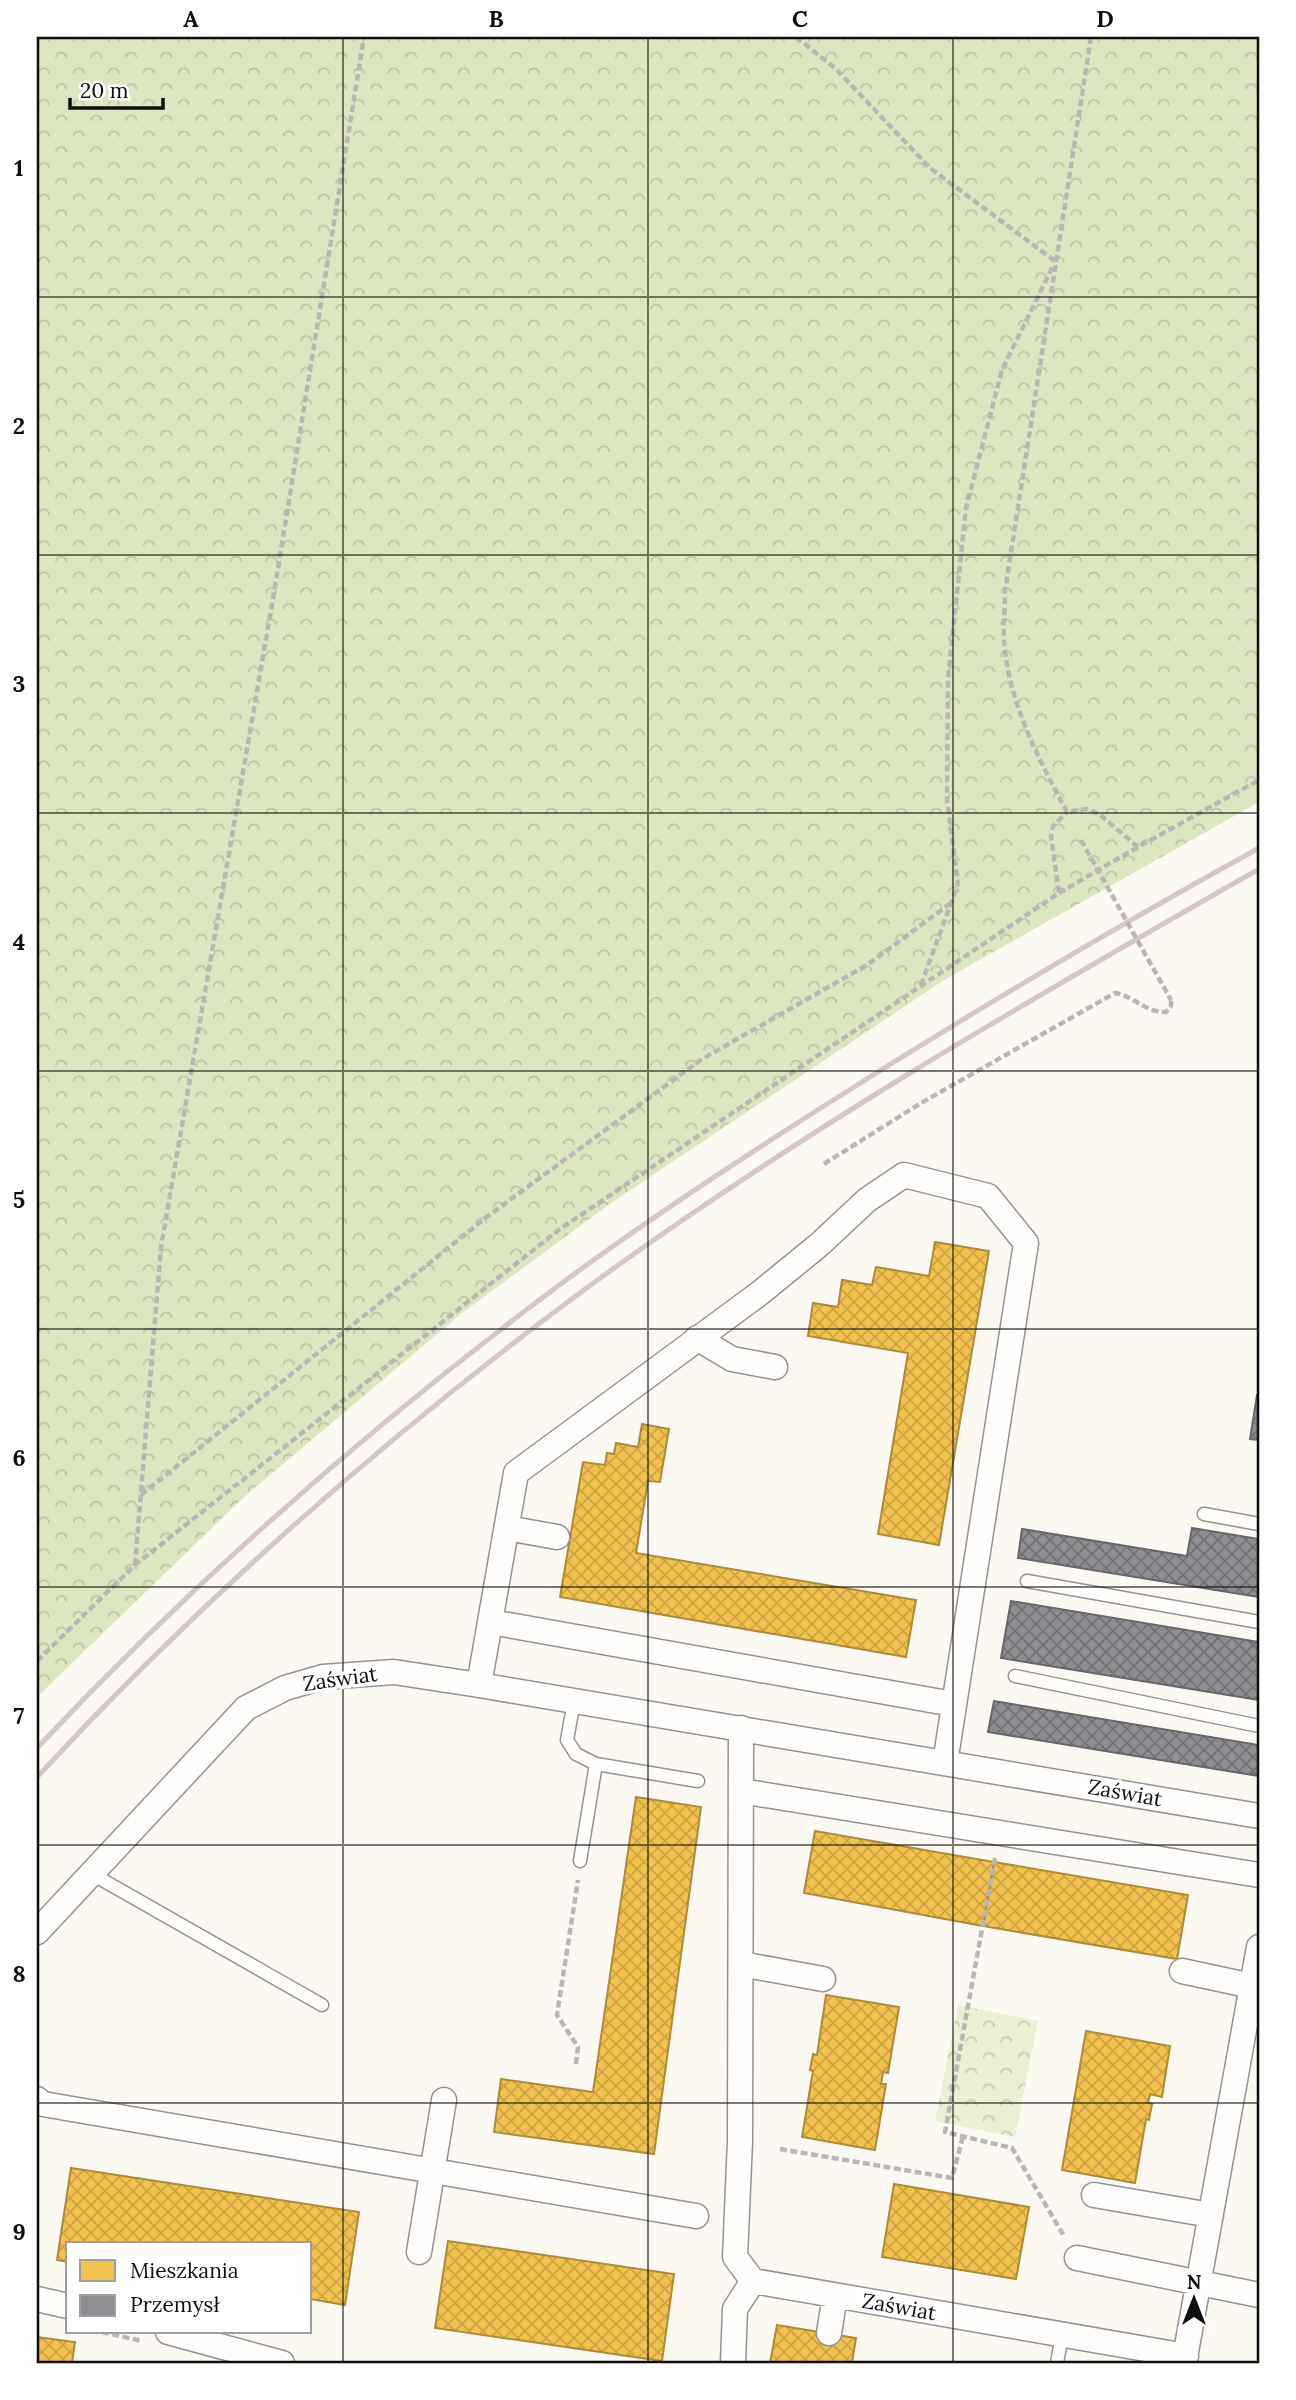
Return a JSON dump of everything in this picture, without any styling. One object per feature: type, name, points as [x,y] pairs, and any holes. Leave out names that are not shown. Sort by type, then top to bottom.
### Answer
[{"type":"street","points":[[480,1685],[516,1474],[760,1293],[820,1244],[867,1200],[904,1175],[988,1196],[1026,1243],[945,1762]]},
{"type":"street","points":[[697,1338],[732,1359],[775,1367]]},
{"type":"street","points":[[507,1528],[557,1537]]},
{"type":"street","points":[[491,1622],[953,1704]]},
{"type":"street","name":"Zaświat","points":[[37,1932],[246,1708],[285,1688],[323,1677],[394,1672],[1259,1816]]},
{"type":"street","points":[[733,2363],[735,2309],[753,2281],[735,2257],[740,2141],[741,1728]]},
{"type":"street","points":[[741,1791],[1259,1875]]},
{"type":"street","name":"Zaświat","points":[[753,2281],[1062,2335],[1185,2360],[1259,1947]]},
{"type":"street","points":[[740,1964],[823,1979]]},
{"type":"street","points":[[1182,1971],[1252,1986]]},
{"type":"street","points":[[37,2099],[43,2104],[696,2216]]},
{"type":"street","points":[[419,2252],[444,2100]]},
{"type":"street","points":[[1094,2195],[1211,2215]]},
{"type":"street","points":[[1077,2258],[1259,2295]]},
{"type":"street","points":[[829,2333],[835,2296]]},
{"type":"street","points":[[37,2299],[66,2306]]},
{"type":"street","points":[[175,2334],[282,2363]]},
{"type":"lane","points":[[1204,1514],[1259,1524]]},
{"type":"lane","points":[[1027,1581],[1259,1622]]},
{"type":"lane","points":[[1015,1676],[1259,1726]]},
{"type":"lane","points":[[574,1700],[567,1740],[576,1754],[596,1763],[698,1781]]},
{"type":"lane","points":[[580,1865],[596,1763]]},
{"type":"lane","points":[[92,1874],[322,2005]]},
{"type":"lane","points":[[1057,2363],[1062,2335]]},
{"type":"path","points":[[135,1565],[161,1247],[271,607],[364,37]]},
{"type":"path","points":[[796,37],[836,69],[930,168],[1055,261]]},
{"type":"path","points":[[1067,812],[1045,771],[1017,706],[1004,640],[1005,591],[1091,37]]},
{"type":"path","points":[[920,986],[958,884],[947,799],[948,678],[967,508],[1002,370],[1055,261]]},
{"type":"path","points":[[37,1661],[135,1565],[561,1229],[1059,893],[1259,780]]},
{"type":"path","points":[[1059,893],[1051,837],[1053,826],[1067,812],[1087,808],[1099,814],[1138,847]]},
{"type":"path","points":[[824,1164],[921,1103],[1115,993],[1126,995],[1149,1010],[1166,1012],[1171,1006],[1171,999],[1081,840]]},
{"type":"path","points":[[141,1494],[488,1216],[691,1067],[867,965],[951,903]]},
{"type":"path","points":[[996,1851],[945,2132],[1012,2148],[1077,2258]]},
{"type":"path","points":[[576,2064],[579,2048],[557,2015],[580,1865]]},
{"type":"path","points":[[780,2149],[953,2178],[963,2136]]},
{"type":"green space","points":[[37,37],[1259,37],[1259,802],[944,980],[611,1203],[462,1313],[245,1496],[37,1697]]},
{"type":"green space","points":[[958,2005],[1038,2021],[1015,2137],[935,2121]]},
{"type":"building: Mieszkania","points":[[935,1242],[989,1251],[939,1545],[878,1534],[908,1353],[808,1336],[813,1303],[838,1307],[842,1280],[872,1285],[876,1267],[929,1276]]},
{"type":"building: Mieszkania","points":[[642,1424],[669,1429],[660,1482],[648,1481],[636,1553],[916,1600],[906,1657],[560,1597],[583,1462],[605,1465],[607,1453],[614,1454],[616,1443],[638,1447]]},
{"type":"building: Mieszkania","points":[[636,1797],[701,1807],[654,2154],[494,2132],[501,2079],[593,2092]]},
{"type":"building: Mieszkania","points":[[815,1831],[994,1862],[983,1926],[804,1893]]},
{"type":"building: Mieszkania","points":[[994,1862],[1188,1895],[1177,1959],[983,1926]]},
{"type":"building: Mieszkania","points":[[826,1995],[899,2007],[888,2073],[883,2072],[881,2084],[886,2084],[875,2150],[802,2137],[813,2071],[810,2070],[813,2054],[817,2055]]},
{"type":"building: Mieszkania","points":[[1086,2031],[1170,2046],[1162,2097],[1150,2094],[1148,2103],[1152,2104],[1149,2120],[1146,2119],[1135,2183],[1062,2170]]},
{"type":"building: Mieszkania","points":[[71,2168],[359,2212],[345,2305],[312,2299],[312,2242],[66,2242],[66,2262],[57,2260]]},
{"type":"building: Mieszkania","points":[[894,2184],[1029,2207],[1016,2279],[882,2257]]},
{"type":"building: Mieszkania","points":[[448,2241],[674,2274],[662,2361],[435,2328]]},
{"type":"building: Mieszkania","points":[[777,2325],[856,2338],[852,2363],[770,2363]]},
{"type":"building: Mieszkania","points":[[37,2337],[75,2342],[72,2363],[37,2363]]},
{"type":"building: Przemysł","points":[[1259,1395],[1259,1440],[1250,1439]]},
{"type":"building: Przemysł","points":[[1192,1528],[1259,1539],[1259,1597],[1018,1558],[1022,1529],[1187,1556]]},
{"type":"building: Przemysł","points":[[1011,1601],[1259,1642],[1259,1700],[1001,1658]]},
{"type":"building: Przemysł","points":[[994,1701],[1259,1745],[1259,1776],[988,1732]]},
{"type":"railway","points":[[37,1748],[159,1624],[287,1506],[420,1393],[558,1286],[689,1193],[878,1072],[1040,973],[1259,848]]},
{"type":"railway","points":[[37,1777],[161,1649],[292,1527],[428,1411],[569,1301],[652,1241],[821,1128],[995,1022],[1259,869]]}]
